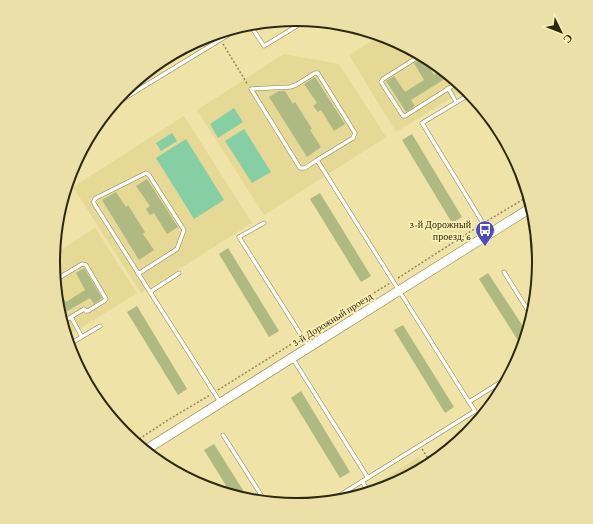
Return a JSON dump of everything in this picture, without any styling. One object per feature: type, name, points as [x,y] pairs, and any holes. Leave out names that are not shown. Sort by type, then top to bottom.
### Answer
[{"type":"street","name":"3-й Дорожный проезд","points":[[150,447],[527,211]]},
{"type":"lane","points":[[254,30],[264,46],[297,26]]},
{"type":"lane","points":[[129,96],[220,40]]},
{"type":"lane","points":[[415,59],[382,80],[382,83],[402,115],[405,116],[452,85]]},
{"type":"lane","points":[[315,73],[318,74],[355,133],[353,138],[317,160],[305,168],[300,168],[251,89],[290,87],[315,73]]},
{"type":"lane","points":[[448,88],[456,102]]},
{"type":"lane","points":[[465,97],[422,124],[490,233]]},
{"type":"lane","points":[[317,160],[398,291],[475,410],[344,493]]},
{"type":"lane","points":[[138,274],[177,249],[184,232],[183,228],[154,182],[146,173],[96,198],[93,202],[138,274],[220,402]]},
{"type":"lane","points":[[264,223],[239,237],[308,347]]},
{"type":"lane","points":[[61,277],[82,264],[86,265],[106,298],[106,300],[88,311],[84,309],[68,319]]},
{"type":"lane","points":[[504,272],[528,309]]},
{"type":"lane","points":[[150,292],[179,273]]},
{"type":"lane","points":[[71,317],[82,337]]},
{"type":"lane","points":[[74,342],[100,326]]},
{"type":"lane","points":[[292,357],[368,478]]},
{"type":"lane","points":[[469,402],[499,383]]},
{"type":"lane","points":[[223,435],[261,495]]},
{"type":"lane","points":[[362,481],[366,487]]},
{"type":"path","points":[[220,40],[251,89]]},
{"type":"path","points":[[140,438],[523,199]]},
{"type":"path","points":[[420,445],[428,458]]},
{"type":"shaded area","points":[[374,40],[387,44],[401,50],[428,66],[460,93],[396,132],[349,55]]},
{"type":"shaded area","points":[[284,54],[339,64],[386,137],[264,215],[197,110]]},
{"type":"shaded area","points":[[184,116],[252,223],[141,293],[73,187]]},
{"type":"shaded area","points":[[95,228],[137,293],[72,334],[65,308],[63,293],[60,262],[61,250]]},
{"type":"shaded area","points":[[418,457],[421,462],[401,474],[378,483]]},
{"type":"green space","points":[[234,108],[243,122],[218,138],[210,124]]},
{"type":"green space","points":[[244,129],[271,172],[252,183],[225,141]]},
{"type":"green space","points":[[172,133],[177,141],[161,151],[156,143]]},
{"type":"green space","points":[[186,139],[224,200],[194,219],[156,158]]},
{"type":"building","points":[[418,60],[428,66],[434,75],[437,73],[445,79],[411,100],[415,106],[406,112],[386,81],[394,76],[405,92],[424,80],[414,63]]},
{"type":"building","points":[[315,77],[345,124],[334,131],[321,110],[318,112],[313,106],[317,103],[304,84]]},
{"type":"building","points":[[279,91],[285,91],[293,104],[295,102],[312,129],[310,130],[321,147],[307,157],[269,97]]},
{"type":"building","points":[[412,134],[462,217],[452,223],[402,140]]},
{"type":"building","points":[[147,179],[178,227],[167,234],[154,213],[150,215],[147,211],[146,209],[150,206],[136,186]]},
{"type":"building","points":[[116,192],[126,207],[128,205],[145,232],[143,234],[154,250],[139,260],[102,200]]},
{"type":"building","points":[[320,193],[371,276],[361,282],[310,199]]},
{"type":"building","points":[[228,248],[279,331],[269,337],[219,254]]},
{"type":"building","points":[[84,268],[102,298],[94,304],[90,298],[66,312],[64,299],[66,302],[85,290],[76,273]]},
{"type":"building","points":[[488,273],[523,327],[519,342],[479,279]]},
{"type":"building","points":[[137,306],[187,389],[178,395],[127,312]]},
{"type":"building","points":[[403,325],[454,407],[445,413],[394,330]]},
{"type":"building","points":[[301,391],[350,472],[340,478],[291,398]]},
{"type":"building","points":[[214,444],[244,492],[227,487],[204,450]]},
{"type":"place","name":"3-й Дорожный проезд, 6","points":[[485,247]]}]
